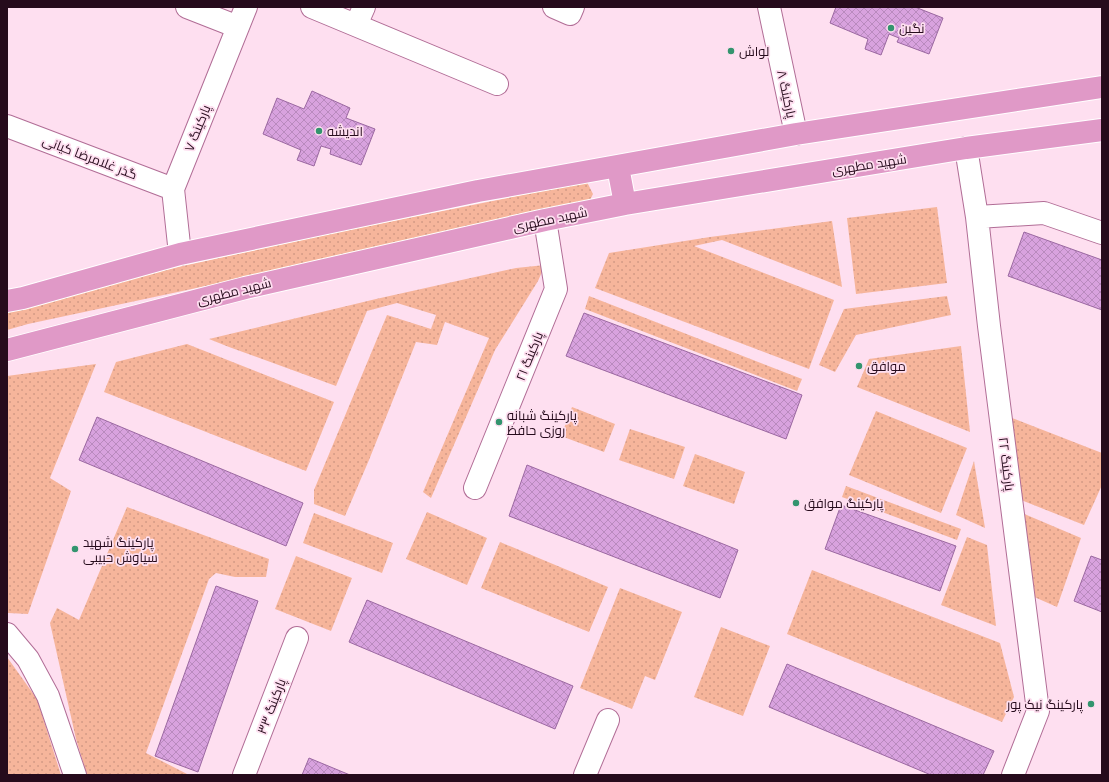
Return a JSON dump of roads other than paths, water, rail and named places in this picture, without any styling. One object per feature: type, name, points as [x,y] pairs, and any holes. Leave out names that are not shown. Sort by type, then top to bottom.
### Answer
[{"type":"main road","points":[[7,300],[23,298],[180,254],[478,191],[796,134],[1102,87]]},
{"type":"main road","name":"شهید مطهری","points":[[7,350],[245,288],[545,220],[624,204],[966,148],[1102,130]]},
{"type":"main road","points":[[618,167],[624,204]]},
{"type":"street","points":[[187,7],[238,27]]},
{"type":"street","name":"پارکینگ ۷","points":[[180,254],[173,189],[246,7]]},
{"type":"street","points":[[312,7],[360,16],[497,84]]},
{"type":"street","points":[[554,7],[570,14],[573,7]]},
{"type":"street","name":"پارکینگ ۸","points":[[769,7],[796,134]]},
{"type":"street","name":"گذر غلامرضا کیانی","points":[[7,126],[173,189]]},
{"type":"street","name":"پارکینگ ۲۲","points":[[966,148],[977,217],[992,350],[1038,711],[1013,775]]},
{"type":"street","points":[[977,217],[1044,213],[1102,233]]},
{"type":"street","name":"پارکینگ ۲۱","points":[[475,488],[556,290],[545,220]]},
{"type":"street","points":[[7,634],[28,659],[48,696],[75,775]]},
{"type":"street","name":"پارکینگ ۳۳","points":[[244,775],[297,638]]},
{"type":"street","points":[[584,775],[608,720]]},
{"type":"place","name":"نگین","points":[[891,28]]},
{"type":"place","name":"لواش","points":[[731,51]]},
{"type":"place","name":"اندیشه","points":[[319,131]]},
{"type":"place","name":"موافق","points":[[859,366]]},
{"type":"place","name":"پارکینگ شبانه روزی حافظ","points":[[499,422]]},
{"type":"place","name":"پارکینگ موافق","points":[[796,503]]},
{"type":"place","name":"پارکینگ شهید سیاوش حبیبی","points":[[75,549]]},
{"type":"place","name":"پارکینگ نیک پور","points":[[1091,704]]}]
